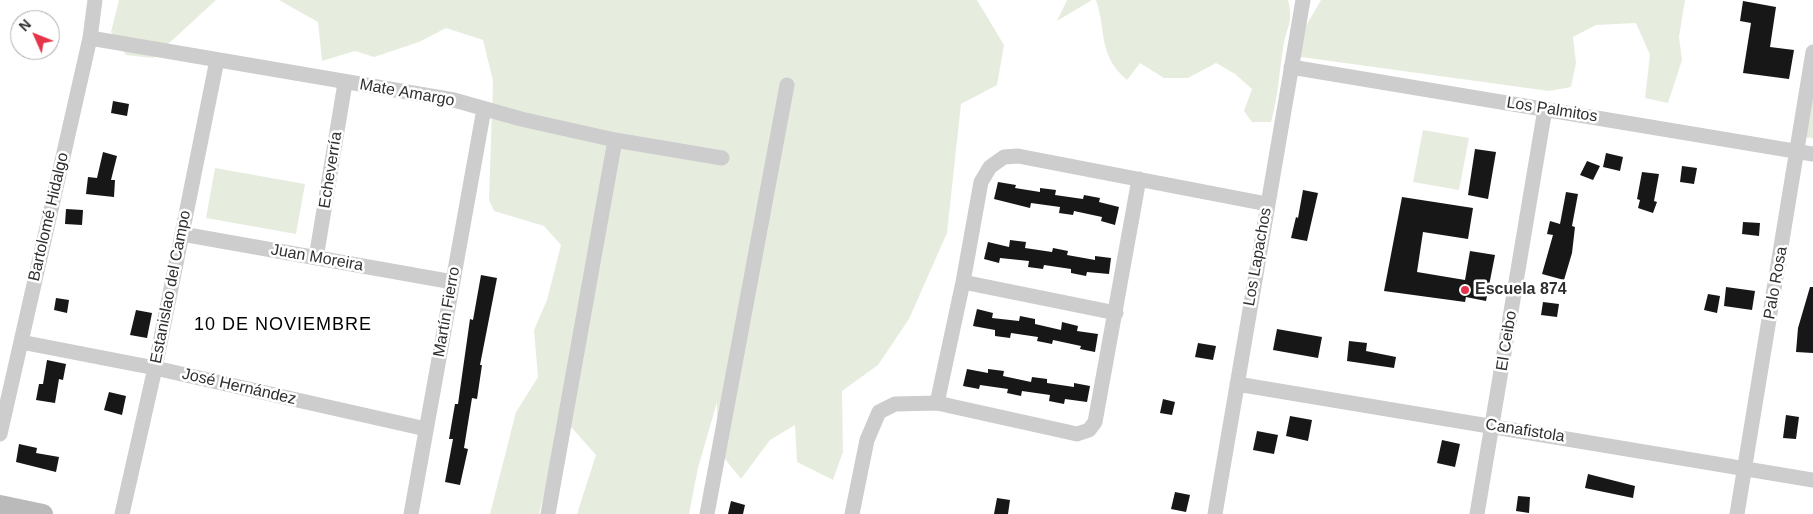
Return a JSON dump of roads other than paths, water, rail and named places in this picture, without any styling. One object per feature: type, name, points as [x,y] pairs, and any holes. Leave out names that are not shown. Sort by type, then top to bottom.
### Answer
[{"type":"main road","points":[[0,505],[43,514]]},
{"type":"street","name":"Bartolomé Hidalgo","points":[[0,434],[90,38],[94,0]]},
{"type":"street","name":"Los Lapachos","points":[[1215,514],[1303,0]]},
{"type":"street","name":"Mate Amargo","points":[[90,38],[345,83],[454,100],[484,109],[615,140],[722,158]]},
{"type":"street","name":"Palo Rosa","points":[[1737,514],[1806,153],[1813,52]]},
{"type":"street","name":"Estanislao del Campo","points":[[122,514],[155,368],[217,60]]},
{"type":"street","name":"Los Palmitos","points":[[1291,67],[1806,153]]},
{"type":"street","name":"Echeverría","points":[[316,258],[345,83]]},
{"type":"street","points":[[706,514],[787,85]]},
{"type":"street","name":"Martín Fierro","points":[[411,514],[484,109]]},
{"type":"street","name":"El Ceibo","points":[[1477,514],[1545,109]]},
{"type":"street","points":[[548,514],[615,140]]},
{"type":"street","points":[[937,402],[963,282],[981,182],[990,167],[1004,157],[1018,156],[1267,204]]},
{"type":"street","points":[[852,514],[867,440],[879,412],[895,404],[937,402],[1077,434],[1089,430],[1095,422],[1139,179]]},
{"type":"street","name":"Juan Moreira","points":[[182,234],[453,282]]},
{"type":"street","points":[[963,282],[1116,313]]},
{"type":"street","name":"José Hernández","points":[[21,342],[155,368],[426,429]]},
{"type":"street","name":"Canafistola","points":[[1237,384],[1813,480]]},
{"type":"place","name":"Escuela 874","points":[[1465,290]]},
{"type":"district","name":"10 DE NOVIEMBRE","points":[[283,325]]}]
